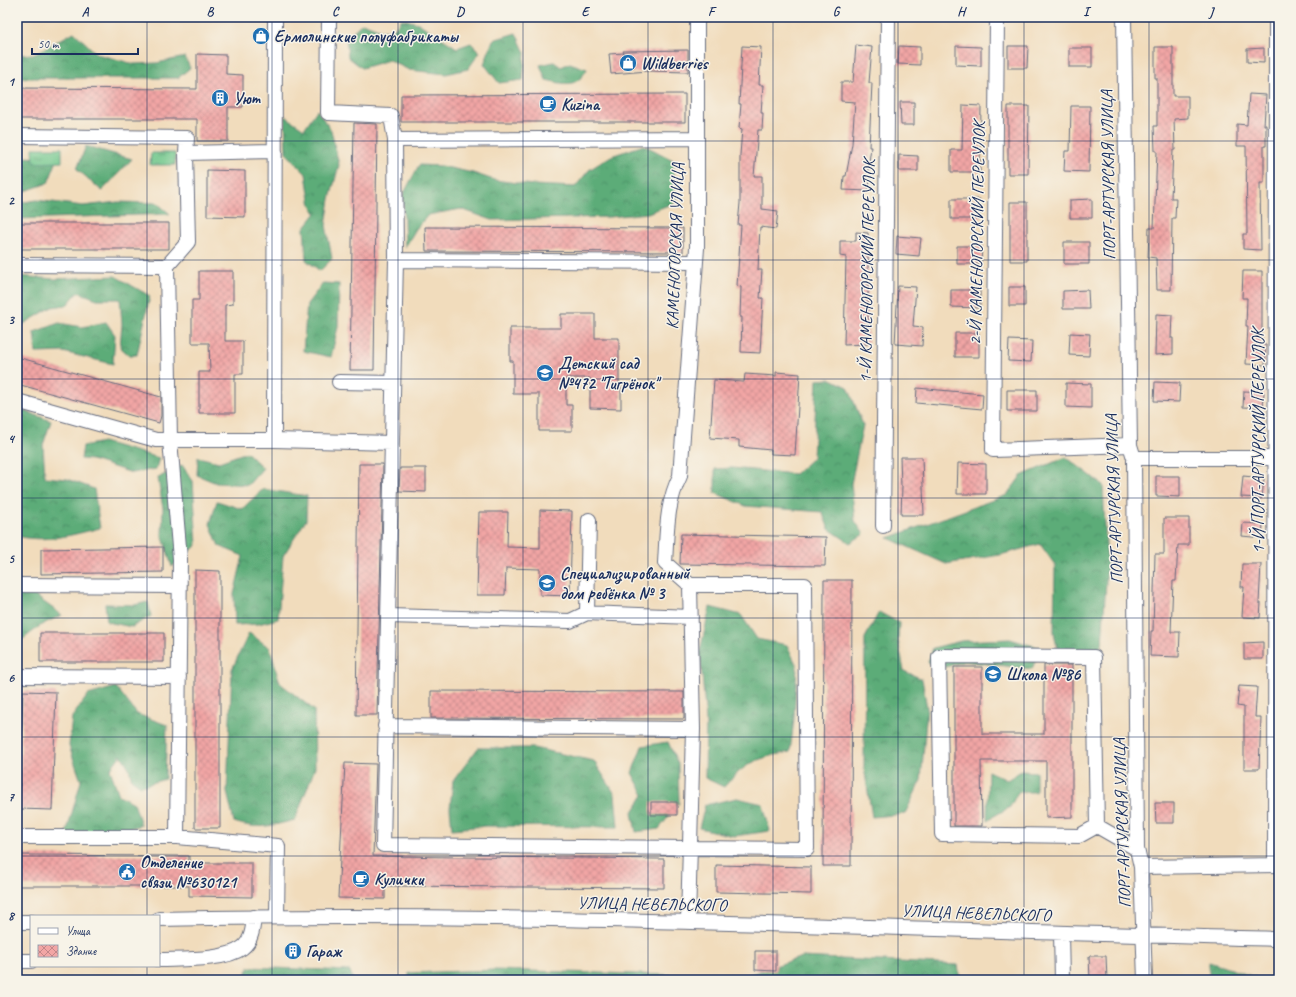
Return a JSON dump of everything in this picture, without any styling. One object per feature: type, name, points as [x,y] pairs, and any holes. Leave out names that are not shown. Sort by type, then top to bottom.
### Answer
[{"type":"street","points":[[274,440],[275,17]]},
{"type":"street","points":[[329,17],[328,113],[391,116],[395,140],[396,260],[383,845],[689,849],[806,849],[805,585],[690,585],[693,729],[689,849],[688,922]]},
{"type":"street","name":"КАМЕНОГОРСКАЯ УЛИЦА","points":[[690,585],[665,563],[668,514],[673,490],[680,476],[696,262],[697,17]]},
{"type":"street","name":"1-Й КАМЕНОГОРСКИЙ ПЕРЕУЛОК","points":[[883,526],[888,17]]},
{"type":"street","name":"2-Й КАМЕНОГОРСКИЙ ПЕРЕУЛОК","points":[[997,17],[993,450],[1132,451]]},
{"type":"street","name":"ПОРТ-АРТУРСКАЯ УЛИЦА","points":[[1124,17],[1132,451],[1137,849],[1141,867],[1145,980]]},
{"type":"street","name":"1-Й ПОРТ-АРТУРСКИЙ ПЕРЕУЛОК","points":[[1276,17],[1278,458],[1277,865]]},
{"type":"street","points":[[17,136],[187,138],[188,242],[167,266],[170,440],[180,559],[177,837]]},
{"type":"street","points":[[395,140],[697,138]]},
{"type":"street","points":[[186,153],[275,151]]},
{"type":"street","points":[[396,260],[696,262]]},
{"type":"street","points":[[17,265],[167,266]]},
{"type":"street","points":[[339,382],[393,383]]},
{"type":"street","points":[[17,401],[156,440],[274,440],[392,443]]},
{"type":"street","points":[[1132,451],[1278,458]]},
{"type":"street","points":[[587,614],[589,520]]},
{"type":"street","points":[[17,585],[180,586]]},
{"type":"street","points":[[388,616],[570,620],[587,614],[691,617]]},
{"type":"street","points":[[939,656],[1094,657],[1097,826],[1079,836],[942,834],[939,656]]},
{"type":"street","points":[[17,676],[179,677]]},
{"type":"street","points":[[385,726],[693,729]]},
{"type":"street","points":[[1097,826],[1137,849]]},
{"type":"street","points":[[17,837],[177,837],[278,846],[277,916]]},
{"type":"street","points":[[1141,867],[1277,865]]},
{"type":"street","name":"УЛИЦА НЕВЕЛЬСКОГО","points":[[160,919],[277,916],[366,916],[688,922],[1279,939]]},
{"type":"street","points":[[160,960],[223,956],[243,948],[252,932],[254,917]]},
{"type":"street","points":[[17,922],[30,922]]},
{"type":"street","points":[[1061,933],[1062,980]]},
{"type":"street","points":[[17,961],[30,961]]},
{"type":"green space","points":[[402,19],[418,23],[457,48],[471,43],[480,52],[468,69],[446,74],[409,70],[389,60],[362,68],[348,57],[346,38],[362,23],[384,31],[395,28]]},
{"type":"green space","points":[[74,32],[97,54],[134,64],[157,63],[185,57],[190,68],[178,78],[17,78],[17,55],[35,54]]},
{"type":"green space","points":[[516,33],[525,53],[523,80],[499,83],[484,64],[493,40]]},
{"type":"green space","points":[[554,62],[561,67],[570,63],[587,69],[579,80],[570,84],[546,80],[540,65]]},
{"type":"green space","points":[[317,110],[331,130],[339,165],[330,199],[326,225],[332,259],[320,271],[306,260],[304,228],[316,213],[311,206],[306,174],[286,153],[285,116],[304,129]]},
{"type":"green space","points":[[644,145],[673,160],[676,202],[648,213],[609,217],[492,220],[461,209],[428,215],[416,229],[405,247],[403,195],[419,165],[441,166],[473,173],[494,180],[533,185],[575,187],[589,170],[611,156]]},
{"type":"green space","points":[[86,146],[132,159],[102,191],[77,169]]},
{"type":"green space","points":[[33,148],[62,148],[62,162],[34,163]]},
{"type":"green space","points":[[151,153],[175,153],[175,165],[150,165]]},
{"type":"green space","points":[[17,157],[58,158],[48,183],[17,194]]},
{"type":"green space","points":[[37,200],[83,206],[118,202],[157,203],[170,214],[17,219],[17,203]]},
{"type":"green space","points":[[17,276],[55,279],[115,276],[150,296],[137,355],[129,355],[120,347],[122,324],[120,299],[97,299],[78,292],[67,305],[52,307],[17,328]]},
{"type":"green space","points":[[323,283],[339,284],[338,327],[331,357],[303,351],[307,304]]},
{"type":"green space","points":[[106,322],[115,335],[113,364],[63,352],[36,353],[34,332],[59,323],[82,327]]},
{"type":"green space","points":[[831,379],[848,387],[863,425],[851,484],[855,521],[864,534],[850,543],[829,529],[822,512],[746,506],[715,493],[715,469],[732,468],[795,474],[813,458],[817,380]]},
{"type":"green space","points":[[17,408],[51,421],[43,445],[45,477],[67,479],[94,489],[100,528],[58,537],[38,539],[17,536]]},
{"type":"green space","points":[[103,442],[159,458],[156,469],[132,473],[92,460],[81,459],[83,446]]},
{"type":"green space","points":[[247,452],[263,468],[248,485],[216,483],[197,475],[198,457],[219,462]]},
{"type":"green space","points":[[1066,457],[1103,485],[1107,565],[1102,645],[1089,660],[1058,653],[1054,632],[1055,565],[1040,544],[1000,555],[946,564],[888,538],[1007,495],[1021,476]]},
{"type":"green space","points":[[182,465],[193,481],[197,545],[172,567],[162,534],[163,509],[158,478]]},
{"type":"green space","points":[[263,489],[307,496],[306,520],[283,556],[278,619],[258,624],[235,625],[234,594],[243,556],[219,546],[210,524],[217,501],[242,509]]},
{"type":"green space","points":[[17,578],[34,595],[62,615],[43,624],[23,639],[17,640]]},
{"type":"green space","points":[[148,602],[151,616],[132,627],[107,622],[105,604],[134,605]]},
{"type":"green space","points":[[710,607],[741,615],[757,639],[787,645],[797,666],[794,719],[790,752],[769,756],[753,762],[739,772],[724,787],[705,778],[706,721],[700,651]]},
{"type":"green space","points":[[879,612],[899,623],[898,640],[904,671],[922,679],[927,708],[921,780],[905,814],[872,817],[864,767],[865,638]]},
{"type":"green space","points":[[249,633],[270,648],[280,683],[314,710],[315,768],[295,820],[264,826],[250,826],[234,822],[227,792],[232,669]]},
{"type":"green space","points":[[1010,639],[1041,648],[1032,669],[964,661],[946,667],[928,662],[933,648],[961,641]]},
{"type":"green space","points":[[116,687],[137,714],[167,725],[165,779],[141,786],[132,780],[129,768],[121,755],[110,769],[119,795],[134,803],[141,825],[62,848],[81,781],[69,746],[72,717],[88,695]]},
{"type":"green space","points":[[668,742],[678,764],[679,803],[659,829],[636,832],[632,813],[644,795],[632,773],[642,746]]},
{"type":"green space","points":[[478,748],[534,748],[594,761],[615,794],[618,827],[485,826],[452,829],[450,808],[453,781]]},
{"type":"green space","points":[[988,771],[1007,780],[1021,771],[1036,772],[1036,792],[1018,792],[1010,807],[987,820]]},
{"type":"green space","points":[[737,798],[763,804],[770,831],[734,836],[699,828],[705,805]]},
{"type":"green space","points":[[802,957],[958,965],[960,980],[409,980],[409,973],[494,970],[742,977]]},
{"type":"green space","points":[[1209,962],[1264,980],[1209,980]]},
{"type":"green space","points":[[249,967],[350,971],[353,980],[244,980]]},
{"type":"green space","points":[[165,979],[232,980],[81,980]]},
{"type":"building","points":[[856,45],[872,47],[869,83],[872,83],[869,147],[871,147],[867,177],[870,177],[869,191],[843,190],[844,176],[846,176],[852,144],[855,102],[841,101],[841,82],[853,82]]},
{"type":"building","points":[[742,46],[761,47],[759,85],[763,85],[761,113],[763,113],[762,130],[758,130],[754,176],[762,176],[762,209],[778,211],[776,229],[760,227],[758,270],[762,270],[760,298],[763,298],[760,353],[741,352],[741,287],[737,286],[741,225],[738,225],[742,129],[739,128],[741,104],[739,104]]},
{"type":"building","points":[[899,46],[920,47],[920,65],[898,64]]},
{"type":"building","points":[[956,46],[981,47],[981,66],[956,65]]},
{"type":"building","points":[[1008,46],[1028,46],[1027,68],[1008,68]]},
{"type":"building","points":[[1155,47],[1173,47],[1173,96],[1188,96],[1188,118],[1174,119],[1175,150],[1173,150],[1171,198],[1176,198],[1175,218],[1172,218],[1171,290],[1157,290],[1156,258],[1148,257],[1149,228],[1154,228],[1157,151],[1155,151],[1154,126],[1157,126],[1157,78],[1155,78]]},
{"type":"building","points":[[1069,48],[1092,48],[1092,67],[1069,67]]},
{"type":"building","points":[[1264,48],[1264,63],[1247,62],[1247,49]]},
{"type":"building","points":[[688,50],[688,72],[648,71],[611,74],[609,54],[624,53],[623,51]]},
{"type":"building","points":[[197,54],[226,55],[226,74],[243,75],[243,107],[228,107],[228,141],[197,141],[197,119],[17,119],[17,88],[197,89]]},
{"type":"building","points":[[685,94],[685,122],[401,122],[401,95]]},
{"type":"building","points":[[1249,94],[1266,95],[1264,125],[1266,125],[1266,146],[1264,146],[1264,183],[1260,183],[1261,250],[1243,249],[1243,234],[1247,234],[1246,146],[1237,146],[1237,124],[1247,125]]},
{"type":"building","points":[[900,102],[914,102],[914,125],[901,125]]},
{"type":"building","points":[[963,105],[981,106],[980,172],[951,172],[951,150],[962,150]]},
{"type":"building","points":[[1008,106],[1029,106],[1028,174],[1008,174]]},
{"type":"building","points":[[1071,106],[1090,106],[1089,172],[1064,171],[1065,151],[1070,151]]},
{"type":"building","points":[[354,123],[377,124],[374,370],[350,370]]},
{"type":"building","points":[[899,155],[918,156],[918,171],[899,171]]},
{"type":"building","points":[[207,170],[245,171],[245,217],[207,216]]},
{"type":"building","points":[[951,199],[980,199],[980,219],[951,219]]},
{"type":"building","points":[[1092,199],[1092,218],[1070,218],[1070,200]]},
{"type":"building","points":[[1010,202],[1027,202],[1027,261],[1010,261]]},
{"type":"building","points":[[17,223],[169,223],[169,249],[17,249]]},
{"type":"building","points":[[425,227],[683,228],[683,252],[426,251]]},
{"type":"building","points":[[856,232],[868,233],[868,344],[844,345],[846,257],[840,256],[840,241],[856,241]]},
{"type":"building","points":[[897,236],[921,238],[919,256],[896,254]]},
{"type":"building","points":[[1064,242],[1089,242],[1089,264],[1064,264]]},
{"type":"building","points":[[957,246],[982,246],[981,264],[957,264]]},
{"type":"building","points":[[199,271],[233,271],[233,304],[225,305],[225,341],[243,341],[243,374],[235,374],[235,413],[199,413],[199,372],[210,372],[209,343],[192,343],[192,300],[199,300]]},
{"type":"building","points":[[1243,271],[1262,271],[1262,345],[1266,345],[1265,365],[1246,364],[1248,326],[1246,326],[1247,298],[1242,298]]},
{"type":"building","points":[[898,286],[916,287],[913,326],[923,327],[922,346],[895,344]]},
{"type":"building","points":[[1009,287],[1025,287],[1025,306],[1009,306]]},
{"type":"building","points":[[951,290],[980,290],[980,308],[951,307]]},
{"type":"building","points":[[1088,290],[1089,309],[1063,309],[1063,291]]},
{"type":"building","points":[[561,314],[595,314],[595,338],[619,338],[619,383],[621,383],[621,409],[590,408],[590,378],[566,378],[566,405],[572,405],[572,431],[539,431],[539,394],[513,394],[513,361],[510,361],[510,328],[561,328]]},
{"type":"building","points":[[1156,314],[1172,315],[1171,338],[1173,338],[1173,354],[1155,355]]},
{"type":"building","points":[[955,333],[979,333],[979,357],[955,357]]},
{"type":"building","points":[[1070,333],[1090,334],[1089,356],[1069,355]]},
{"type":"building","points":[[1009,340],[1032,341],[1031,362],[1008,361]]},
{"type":"building","points":[[17,357],[161,397],[161,416],[159,423],[17,384]]},
{"type":"building","points":[[776,372],[800,374],[795,455],[771,454],[771,450],[739,447],[739,440],[710,438],[714,380],[744,382],[745,374],[776,376]]},
{"type":"building","points":[[1155,382],[1180,383],[1179,402],[1154,401]]},
{"type":"building","points":[[1066,383],[1091,384],[1091,408],[1066,407]]},
{"type":"building","points":[[917,388],[983,394],[982,409],[916,403]]},
{"type":"building","points":[[1007,390],[1037,390],[1037,411],[1007,411]]},
{"type":"building","points":[[1244,391],[1264,392],[1263,408],[1243,407]]},
{"type":"building","points":[[900,457],[922,457],[924,515],[901,515],[902,486]]},
{"type":"building","points":[[958,463],[986,464],[986,494],[957,494]]},
{"type":"building","points":[[359,464],[383,464],[377,715],[356,715]]},
{"type":"building","points":[[400,468],[426,468],[426,492],[399,491]]},
{"type":"building","points":[[1156,476],[1180,476],[1180,497],[1156,496]]},
{"type":"building","points":[[1243,476],[1264,478],[1262,498],[1241,497]]},
{"type":"building","points":[[540,510],[572,511],[570,596],[540,595],[540,569],[506,568],[505,595],[477,595],[479,512],[508,512],[507,547],[540,548]]},
{"type":"building","points":[[1164,518],[1189,518],[1189,545],[1178,545],[1176,581],[1173,581],[1171,632],[1180,632],[1179,657],[1150,656],[1151,631],[1153,631],[1155,554],[1164,554]]},
{"type":"building","points":[[1243,523],[1263,524],[1262,538],[1242,536]]},
{"type":"building","points":[[681,534],[826,537],[825,566],[680,564]]},
{"type":"building","points":[[163,547],[163,572],[41,574],[41,549]]},
{"type":"building","points":[[1242,564],[1261,564],[1259,603],[1261,603],[1260,618],[1242,617],[1244,587],[1241,587]]},
{"type":"building","points":[[195,570],[220,571],[220,828],[195,828]]},
{"type":"building","points":[[824,580],[852,580],[851,866],[823,866]]},
{"type":"building","points":[[40,633],[164,633],[164,662],[40,662]]},
{"type":"building","points":[[1263,642],[1263,659],[1244,659],[1244,643]]},
{"type":"building","points":[[1044,665],[1072,665],[1072,817],[1046,818],[1046,761],[981,761],[982,826],[954,826],[954,667],[982,667],[982,734],[1044,734]]},
{"type":"building","points":[[1239,686],[1257,687],[1255,717],[1261,717],[1259,769],[1244,769],[1244,707],[1237,706]]},
{"type":"building","points":[[23,691],[56,692],[52,810],[19,809]]},
{"type":"building","points":[[431,691],[684,692],[684,719],[431,718]]},
{"type":"building","points":[[345,763],[376,764],[373,856],[664,859],[664,888],[385,886],[385,899],[338,898]]},
{"type":"building","points":[[651,802],[677,802],[677,815],[651,815]]},
{"type":"building","points":[[1155,803],[1174,803],[1174,823],[1156,823]]},
{"type":"building","points":[[17,855],[189,856],[189,863],[252,863],[252,897],[189,896],[189,886],[17,886]]},
{"type":"building","points":[[716,865],[811,867],[811,894],[716,892]]},
{"type":"building","points":[[755,951],[776,951],[776,971],[755,970]]},
{"type":"building","points":[[1089,956],[1106,956],[1107,980],[1090,980]]},
{"type":"place","name":"Ермолинские полуфабрикаты","points":[[261,36]]},
{"type":"place","name":"Wildberries","points":[[628,63]]},
{"type":"place","name":"Уют","points":[[220,98]]},
{"type":"place","name":"Kuzina","points":[[548,104]]},
{"type":"place","name":"Детский сад №472 \"Тигрёнок\"","points":[[545,373]]},
{"type":"place","name":"Специализированный дом ребёнка № 3","points":[[547,583]]},
{"type":"place","name":"Школа №86","points":[[993,674]]},
{"type":"place","name":"Отделение связи №630121","points":[[127,872]]},
{"type":"place","name":"Кулички","points":[[361,879]]},
{"type":"place","name":"Гараж","points":[[293,951]]}]
